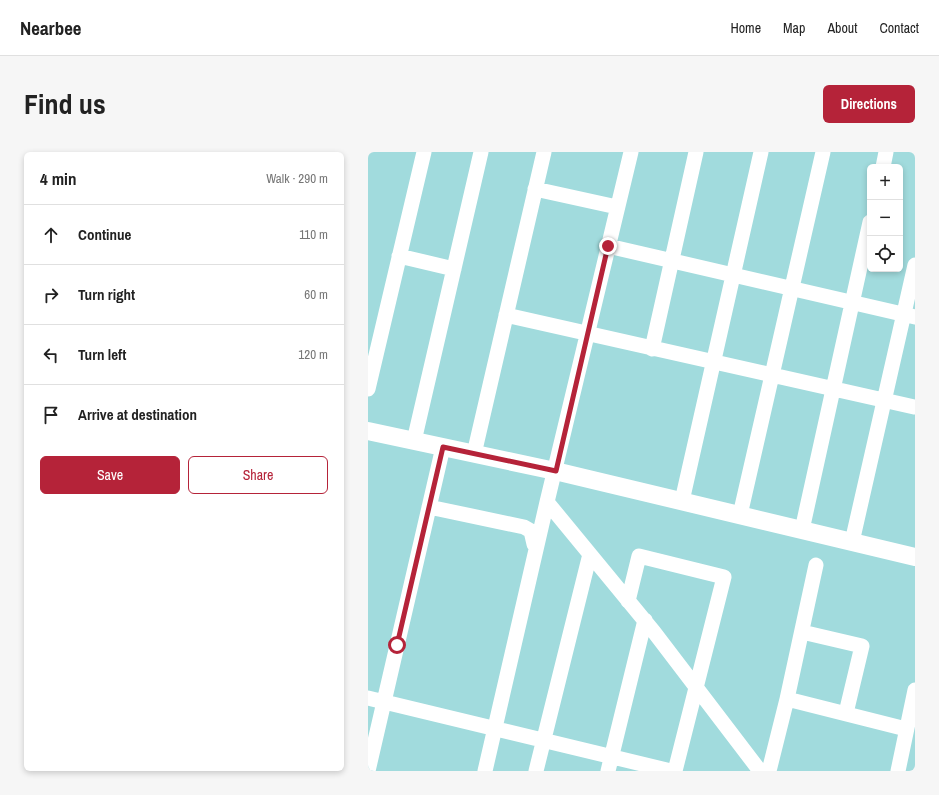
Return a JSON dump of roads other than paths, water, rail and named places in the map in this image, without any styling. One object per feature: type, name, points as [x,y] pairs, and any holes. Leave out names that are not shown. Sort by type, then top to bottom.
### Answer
[{"type":"main road","points":[[368,431],[474,454],[555,475],[682,501],[915,557]]},
{"type":"street","points":[[368,389],[424,152]]},
{"type":"street","points":[[414,441],[481,152]]},
{"type":"street","points":[[474,454],[544,152]]},
{"type":"street","points":[[485,771],[630,152]]},
{"type":"street","points":[[652,349],[696,152]]},
{"type":"street","points":[[682,501],[761,152]]},
{"type":"street","points":[[740,515],[823,152]]},
{"type":"street","points":[[884,164],[886,152]]},
{"type":"street","points":[[535,189],[618,207]]},
{"type":"street","points":[[802,530],[867,235]]},
{"type":"street","points":[[608,246],[909,316]]},
{"type":"street","points":[[399,256],[454,269]]},
{"type":"street","points":[[852,542],[884,400],[909,316],[915,265]]},
{"type":"street","points":[[506,315],[914,407]]},
{"type":"street","points":[[368,771],[443,447]]},
{"type":"street","points":[[548,499],[590,554],[644,620],[760,771]]},
{"type":"street","points":[[429,507],[524,527],[531,531],[531,540],[537,545]]},
{"type":"street","points":[[536,771],[590,554]]},
{"type":"street","points":[[628,601],[639,556],[724,577],[675,771]]},
{"type":"street","points":[[769,771],[787,699],[816,565]]},
{"type":"street","points":[[609,764],[644,620]]},
{"type":"street","points":[[802,632],[862,646],[846,713]]},
{"type":"street","points":[[898,771],[915,690]]},
{"type":"street","points":[[368,698],[544,740],[609,764],[671,771]]},
{"type":"street","points":[[787,699],[906,729]]}]
